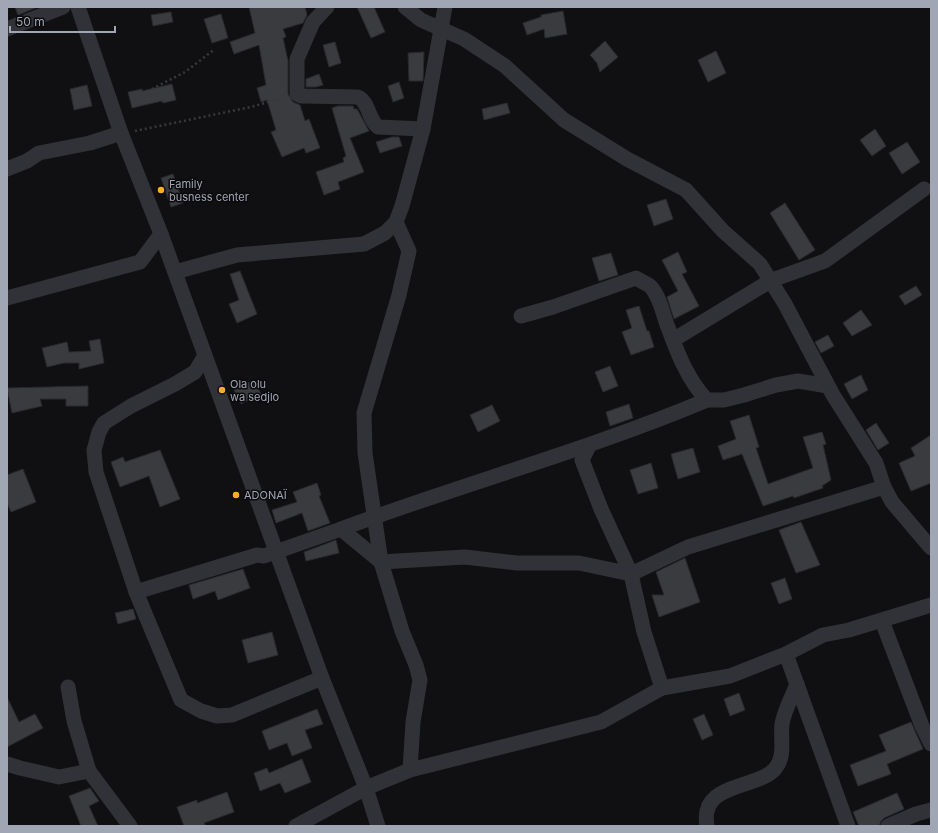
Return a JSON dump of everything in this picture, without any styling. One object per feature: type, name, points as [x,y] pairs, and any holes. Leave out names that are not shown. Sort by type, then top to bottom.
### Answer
[{"type":"street","points":[[7,29],[63,7]]},
{"type":"street","points":[[78,7],[121,133],[172,266],[322,678],[366,788],[378,826]]},
{"type":"street","points":[[327,7],[313,22],[297,59],[296,94],[301,96],[358,97],[364,102],[369,114],[378,127],[423,129]]},
{"type":"street","points":[[405,7],[421,20],[441,27],[464,39],[505,66],[564,120],[627,159],[686,190],[723,231],[760,264],[772,280],[828,386],[876,463],[884,487],[907,521],[929,540]]},
{"type":"street","points":[[7,298],[140,262],[172,266],[237,255],[364,244],[386,233],[396,222],[402,206],[423,129],[445,7]]},
{"type":"street","points":[[7,169],[27,161],[39,153],[90,143],[121,133]]},
{"type":"street","points":[[673,340],[772,280],[825,261],[924,189]]},
{"type":"street","points":[[396,222],[409,251],[399,295],[364,413],[365,453],[381,562],[402,631],[416,665],[420,680],[413,722],[410,770]]},
{"type":"street","points":[[140,262],[160,234]]},
{"type":"street","points":[[521,316],[553,307],[636,278],[649,286],[658,299],[673,340],[696,389],[708,400]]},
{"type":"street","points":[[204,357],[195,372],[175,384],[131,406],[104,423],[99,432],[94,450],[96,472],[136,592],[181,700],[201,711],[217,716],[232,715],[322,678]]},
{"type":"street","points":[[136,592],[257,556],[264,556],[375,516],[589,446],[658,421],[708,400],[724,400],[744,396],[776,385],[798,381],[828,386]]},
{"type":"street","points":[[589,446],[582,460],[601,509],[631,574],[644,632],[662,688]]},
{"type":"street","points":[[341,529],[381,562],[464,558],[517,563],[579,563],[631,574],[688,547],[884,487]]},
{"type":"street","points":[[296,826],[366,788],[410,770],[600,722],[662,688],[730,676],[786,654],[823,635],[882,621],[931,605]]},
{"type":"street","points":[[882,621],[922,726],[931,744]]},
{"type":"street","points":[[786,654],[848,826]]},
{"type":"street","points":[[707,826],[705,814],[713,800],[726,791],[757,779],[775,769],[782,756],[782,724],[797,684]]},
{"type":"street","points":[[68,688],[74,721],[89,771],[130,826]]},
{"type":"street","points":[[7,764],[59,777],[89,771]]},
{"type":"street","points":[[888,826],[916,814],[931,810]]},
{"type":"path","points":[[152,89],[184,72],[215,49]]},
{"type":"path","points":[[121,133],[251,107],[296,94]]},
{"type":"building","points":[[15,7],[38,7],[18,15]]},
{"type":"building","points":[[249,7],[305,7],[307,15],[303,23],[283,29],[286,37],[283,38],[288,61],[288,94],[293,102],[300,105],[305,121],[309,119],[320,148],[306,153],[304,148],[282,157],[271,132],[276,130],[267,100],[261,102],[257,88],[266,85],[259,45],[234,54],[230,42],[255,33]]},
{"type":"building","points":[[357,7],[374,7],[385,32],[371,38]]},
{"type":"building","points":[[563,11],[567,34],[545,38],[544,29],[527,35],[523,23],[541,17],[541,15]]},
{"type":"building","points":[[171,12],[173,22],[153,26],[151,15]]},
{"type":"building","points":[[221,14],[228,38],[212,43],[204,19]]},
{"type":"building","points":[[605,41],[618,57],[600,72],[597,63],[590,55]]},
{"type":"building","points":[[335,42],[341,63],[329,67],[323,45]]},
{"type":"building","points":[[716,51],[726,73],[708,82],[698,60]]},
{"type":"building","points":[[424,52],[423,81],[409,81],[408,53]]},
{"type":"building","points":[[319,74],[323,85],[306,87],[306,79]]},
{"type":"building","points":[[399,82],[404,98],[393,102],[388,86]]},
{"type":"building","points":[[172,84],[176,100],[163,103],[162,101],[132,108],[128,92],[142,89],[142,91]]},
{"type":"building","points":[[87,85],[92,106],[74,110],[70,89]]},
{"type":"building","points":[[507,103],[510,113],[484,120],[482,109]]},
{"type":"building","points":[[338,106],[353,106],[354,109],[357,109],[369,131],[350,138],[364,172],[338,182],[340,189],[324,195],[316,172],[344,162],[343,158],[346,156],[332,108]]},
{"type":"building","points":[[875,129],[886,146],[872,156],[860,140]]},
{"type":"building","points":[[392,137],[399,137],[402,146],[380,153],[376,142]]},
{"type":"building","points":[[907,142],[920,162],[902,174],[889,153]]},
{"type":"building","points":[[173,174],[183,203],[171,207],[161,178]]},
{"type":"building","points":[[666,199],[673,219],[654,226],[647,205]]},
{"type":"building","points":[[785,203],[815,250],[799,260],[770,213]]},
{"type":"building","points":[[678,252],[687,272],[682,274],[699,306],[674,319],[667,297],[678,291],[662,260]]},
{"type":"building","points":[[611,253],[618,275],[599,281],[592,258]]},
{"type":"building","points":[[240,271],[257,314],[237,323],[229,304],[239,300],[230,274]]},
{"type":"building","points":[[916,286],[922,295],[905,305],[899,296]]},
{"type":"building","points":[[639,306],[654,347],[631,355],[622,332],[632,328],[626,310]]},
{"type":"building","points":[[861,310],[872,325],[852,336],[843,323]]},
{"type":"building","points":[[828,335],[834,346],[821,353],[815,342]]},
{"type":"building","points":[[100,339],[104,363],[79,369],[79,363],[64,363],[47,367],[42,348],[67,342],[69,352],[91,351],[89,341]]},
{"type":"building","points":[[610,366],[618,386],[603,392],[595,372]]},
{"type":"building","points":[[861,375],[868,390],[852,399],[844,384]]},
{"type":"building","points":[[254,380],[261,394],[241,404],[234,390]]},
{"type":"building","points":[[88,386],[88,406],[66,406],[66,399],[40,399],[42,406],[12,413],[7,388]]},
{"type":"building","points":[[629,404],[633,418],[610,426],[606,412]]},
{"type":"building","points":[[492,405],[500,421],[478,432],[470,415]]},
{"type":"building","points":[[749,415],[759,447],[756,448],[768,484],[813,468],[803,437],[822,432],[826,444],[823,445],[831,480],[822,486],[823,488],[794,498],[793,496],[763,506],[742,454],[723,460],[718,446],[736,439],[730,421]]},
{"type":"building","points":[[876,423],[889,443],[878,450],[866,430]]},
{"type":"building","points":[[931,435],[931,483],[911,491],[899,463],[915,456],[911,448]]},
{"type":"building","points":[[693,448],[700,472],[678,479],[671,454]]},
{"type":"building","points":[[160,450],[180,499],[160,507],[149,476],[120,487],[111,462],[123,457],[125,462]]},
{"type":"building","points":[[651,463],[658,488],[638,494],[630,470]]},
{"type":"building","points":[[23,469],[36,502],[11,512],[7,503],[7,475]]},
{"type":"building","points":[[317,483],[321,495],[319,496],[330,523],[308,531],[302,513],[276,523],[272,510],[297,502],[293,492]]},
{"type":"building","points":[[801,522],[820,565],[796,573],[779,530]]},
{"type":"building","points":[[336,540],[339,553],[306,561],[304,552]]},
{"type":"building","points":[[685,558],[700,602],[659,617],[652,595],[664,595],[656,572]]},
{"type":"building","points":[[243,569],[250,588],[218,600],[215,591],[193,599],[189,585]]},
{"type":"building","points":[[785,578],[792,599],[779,604],[771,583]]},
{"type":"building","points":[[133,609],[136,619],[118,624],[115,613]]},
{"type":"building","points":[[272,632],[278,655],[248,663],[242,640]]},
{"type":"building","points":[[739,693],[745,710],[730,716],[724,699]]},
{"type":"building","points":[[7,697],[19,722],[35,714],[43,728],[7,747]]},
{"type":"building","points":[[317,709],[323,724],[305,730],[312,748],[292,756],[287,743],[269,750],[262,731]]},
{"type":"building","points":[[704,714],[713,735],[702,740],[693,719]]},
{"type":"building","points":[[911,722],[923,749],[887,764],[891,774],[858,786],[850,765],[886,751],[879,735]]},
{"type":"building","points":[[302,759],[311,782],[285,793],[280,783],[260,791],[254,773],[267,768],[269,773]]},
{"type":"building","points":[[90,788],[99,801],[89,806],[98,826],[81,826],[69,796]]},
{"type":"building","points":[[227,792],[234,812],[204,823],[206,826],[184,826],[177,807],[197,800],[197,803]]},
{"type":"building","points":[[897,793],[904,809],[884,818],[879,826],[859,826],[853,812]]},
{"type":"place","name":"Family busness center","points":[[161,190]]},
{"type":"place","name":"Ola olu wa sedjlo","points":[[222,390]]},
{"type":"place","name":"ADONAÏ","points":[[236,495]]}]
